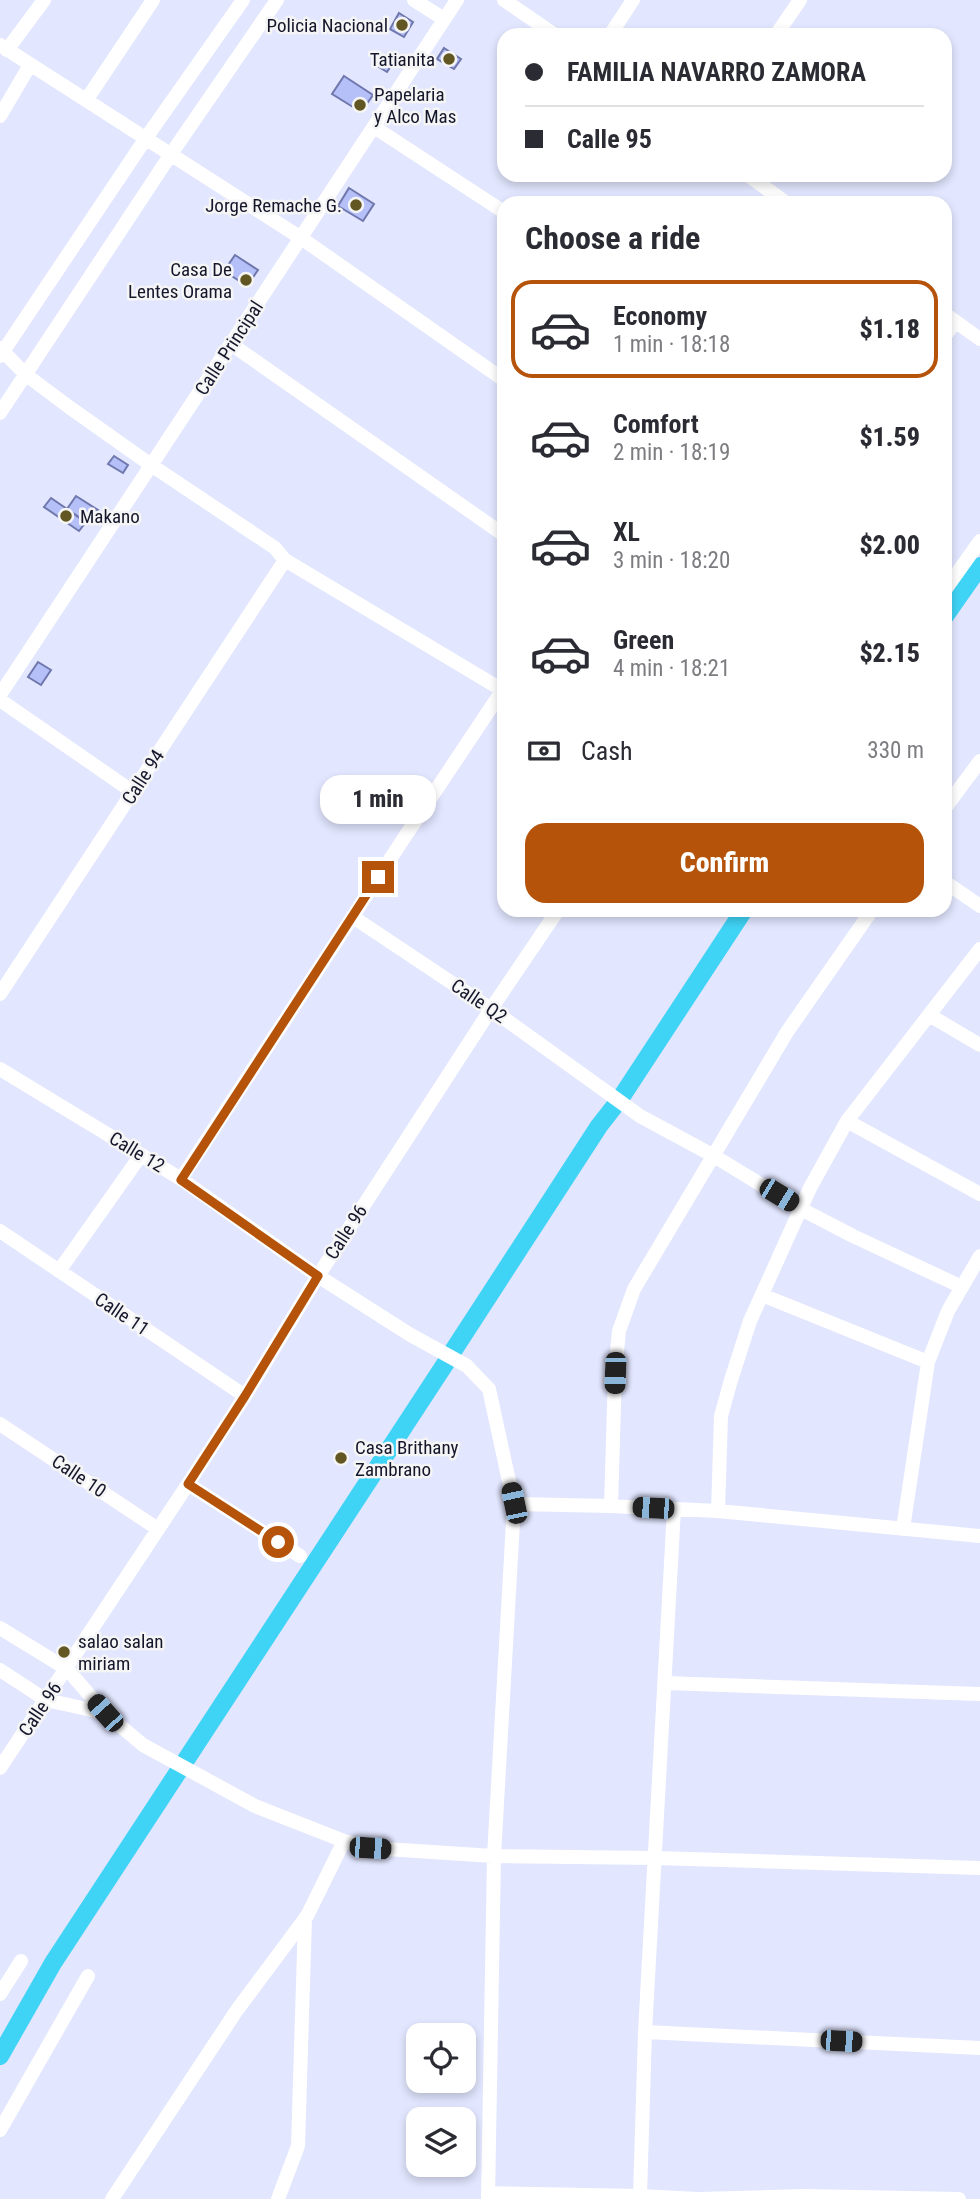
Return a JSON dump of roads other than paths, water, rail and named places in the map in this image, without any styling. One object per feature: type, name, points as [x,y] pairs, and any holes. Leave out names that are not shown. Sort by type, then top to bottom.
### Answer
[{"type":"street","points":[[44,0],[4,48],[301,238],[497,375]]},
{"type":"street","points":[[87,100],[153,0]]},
{"type":"street","points":[[243,0],[1,351],[25,374],[151,465],[275,548],[285,560],[497,686]]},
{"type":"street","points":[[0,412],[276,0]]},
{"type":"street","points":[[414,0],[444,19]]},
{"type":"street","name":"Calle Principal","points":[[0,698],[457,0]]},
{"type":"street","points":[[504,0],[545,28]]},
{"type":"street","points":[[615,28],[633,0]]},
{"type":"street","points":[[781,28],[800,0]]},
{"type":"street","points":[[0,116],[30,65]]},
{"type":"street","points":[[374,127],[497,207]]},
{"type":"street","points":[[758,182],[776,196]]},
{"type":"street","points":[[952,319],[980,340]]},
{"type":"street","points":[[231,344],[497,530]]},
{"type":"street","points":[[952,580],[980,541]]},
{"type":"street","name":"Calle 94","points":[[0,994],[285,560]]},
{"type":"street","points":[[0,698],[133,792]]},
{"type":"street","points":[[181,1180],[497,700]]},
{"type":"street","points":[[952,799],[980,761]]},
{"type":"street","points":[[952,886],[980,906]]},
{"type":"street","name":"Calle Q2","points":[[353,917],[491,1009],[640,1116],[801,1209],[962,1287]]},
{"type":"street","name":"Calle 96","points":[[0,1768],[188,1484],[318,1276],[553,917]]},
{"type":"street","points":[[611,1506],[619,1331],[634,1289],[787,1032],[867,917]]},
{"type":"street","points":[[718,1511],[721,1416],[731,1380],[750,1321],[810,1188],[847,1121],[980,949]]},
{"type":"street","points":[[929,1015],[980,1045]]},
{"type":"street","name":"Calle 12","points":[[0,1069],[181,1180],[318,1276],[409,1334],[467,1366],[489,1389],[514,1503],[494,1856],[488,2196]]},
{"type":"street","points":[[847,1121],[980,1194]]},
{"type":"street","points":[[59,1271],[141,1155]]},
{"type":"street","name":"Calle 11","points":[[0,1231],[245,1396]]},
{"type":"street","points":[[903,1529],[928,1362],[948,1311],[980,1256]]},
{"type":"street","points":[[762,1295],[928,1362]]},
{"type":"street","name":"Calle 10","points":[[0,1424],[158,1529]]},
{"type":"street","points":[[188,1484],[300,1556]]},
{"type":"street","points":[[514,1503],[718,1511],[980,1536]]},
{"type":"street","points":[[640,2197],[645,2032],[674,1509]]},
{"type":"street","points":[[0,1628],[66,1669],[105,1713],[143,1745],[255,1807],[344,1841],[370,1848],[494,1856],[656,1857],[980,1868]]},
{"type":"street","points":[[0,1670],[46,1700],[105,1713]]},
{"type":"street","points":[[665,1683],[980,1694]]},
{"type":"street","points":[[112,2199],[237,2010],[305,1918],[344,1841]]},
{"type":"street","points":[[278,2199],[298,2146],[305,1918]]},
{"type":"street","points":[[0,1994],[21,1961]]},
{"type":"street","points":[[0,2130],[88,1976]]},
{"type":"street","points":[[645,2032],[980,2048]]},
{"type":"street","points":[[488,2196],[959,2199]]},
{"type":"waterway","points":[[952,606],[980,566]]},
{"type":"waterway","points":[[622,1096],[739,917]]},
{"type":"waterway","points":[[453,1351],[599,1126],[617,1103]]},
{"type":"waterway","points":[[0,2056],[53,1963],[447,1361]]},
{"type":"place","name":"Policia Nacional","points":[[402,25]]},
{"type":"place","name":"Tatianita","points":[[449,59]]},
{"type":"place","name":"Papelaria y Alco Mas","points":[[360,105]]},
{"type":"place","name":"Jorge Remache G.","points":[[356,205]]},
{"type":"place","name":"Casa De Lentes Orama","points":[[246,280]]},
{"type":"place","name":"Makano","points":[[66,516]]},
{"type":"place","name":"Casa Brithany Zambrano","points":[[341,1458]]},
{"type":"place","name":"salao salan miriam","points":[[64,1652]]}]
